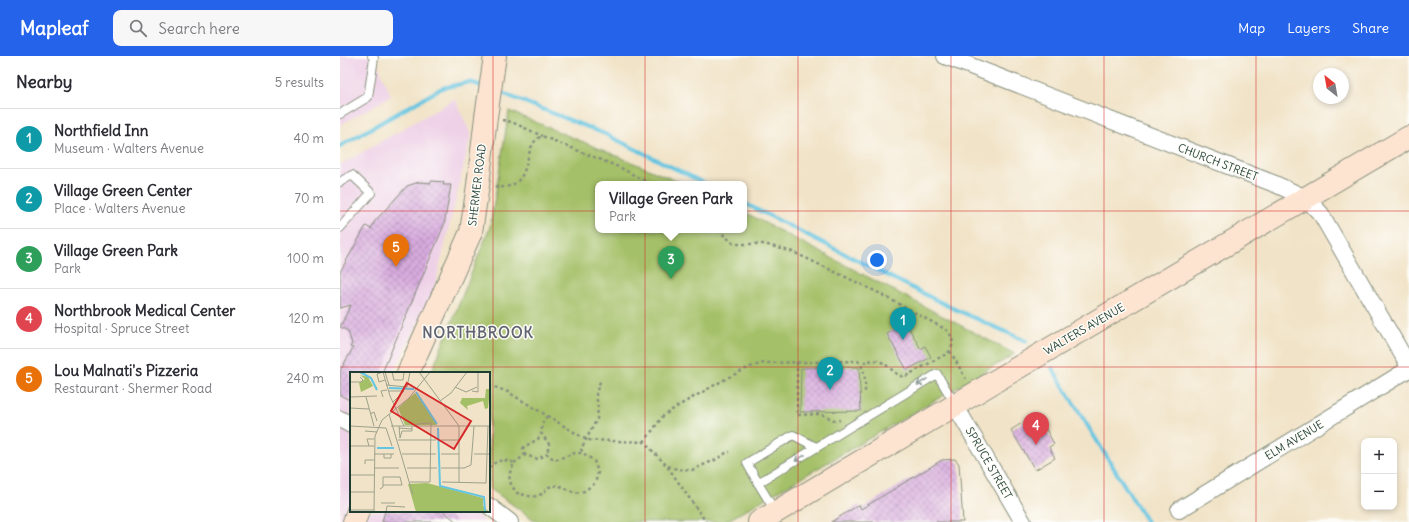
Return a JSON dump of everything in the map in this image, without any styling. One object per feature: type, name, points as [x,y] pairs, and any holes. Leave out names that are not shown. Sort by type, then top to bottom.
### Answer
[{"type":"street","name":"SHERMER ROAD","points":[[408,372],[471,232],[494,116],[495,56]]},
{"type":"street","name":"CHURCH STREET","points":[[945,56],[1275,184],[1306,198],[1321,214],[1409,366]]},
{"type":"street","name":"WALTERS AVENUE","points":[[767,517],[1409,137]]},
{"type":"street","name":"ELM AVENUE","points":[[1178,510],[1409,370]]},
{"type":"street","name":"SPRUCE STREET","points":[[955,405],[1023,522]]},
{"type":"street","points":[[340,419],[350,424]]},
{"type":"street","points":[[490,507],[510,522]]},
{"type":"street","points":[[354,522],[358,512]]},
{"type":"lane","points":[[340,114],[368,97],[374,58],[372,56]]},
{"type":"lane","points":[[340,182],[352,175],[371,193],[340,228]]},
{"type":"lane","points":[[758,483],[936,374],[955,405]]},
{"type":"lane","points":[[767,517],[758,483],[747,463],[793,435],[816,447]]},
{"type":"path","points":[[494,116],[512,122],[542,136],[621,168],[645,181]]},
{"type":"path","points":[[495,186],[505,187],[513,184],[521,178],[534,141],[542,136]]},
{"type":"path","points":[[721,233],[733,243],[737,244],[764,244],[787,249],[874,291],[950,332],[953,340],[950,350],[932,362],[904,377],[900,376],[880,360],[865,362],[862,366]]},
{"type":"path","points":[[950,350],[966,380]]},
{"type":"path","points":[[644,442],[664,416],[683,403],[727,378],[750,367],[764,363],[858,361],[865,374],[865,392]]},
{"type":"path","points":[[797,362],[797,415],[821,414],[836,421],[842,418]]},
{"type":"path","points":[[583,453],[581,449],[597,419],[598,408],[596,393],[601,379]]},
{"type":"path","points":[[490,385],[508,392],[587,440],[644,442],[667,466],[706,522]]},
{"type":"path","points":[[541,433],[549,444],[547,454],[538,459],[526,455],[523,449],[524,446],[538,439],[543,422],[547,416]]},
{"type":"path","points":[[526,455],[514,463],[509,475],[512,488],[517,493],[533,497],[542,494],[549,487],[558,485],[576,493],[584,491],[591,486],[598,476],[594,462],[583,453],[575,452],[555,460],[547,454]]},
{"type":"path","points":[[667,466],[677,470],[692,470],[730,452]]},
{"type":"path","points":[[490,467],[499,460],[506,460],[514,463]]},
{"type":"shaded area","points":[[340,56],[374,56],[391,96],[340,125]]},
{"type":"shaded area","points":[[455,99],[471,135],[433,294],[394,372],[350,372],[350,512],[471,512],[486,522],[340,522],[340,165]]},
{"type":"green space","points":[[509,111],[677,181],[595,181],[595,233],[747,233],[747,214],[1015,354],[725,522],[537,522],[490,489],[490,372],[431,372],[490,227]]},
{"type":"building","points":[[431,181],[444,182],[443,185],[451,185],[444,225],[382,372],[350,372],[350,400],[340,395],[340,371],[353,348],[350,347],[352,344],[348,331],[340,327],[351,305],[340,308],[340,272],[366,226],[371,229],[375,221],[407,186],[419,182],[431,183]]},
{"type":"building","points":[[906,323],[921,349],[925,346],[931,357],[907,370],[887,334]]},
{"type":"building","points":[[859,367],[861,411],[800,412],[801,368]]},
{"type":"building","points":[[1030,418],[1039,433],[1046,429],[1054,444],[1049,447],[1055,458],[1035,470],[1011,430]]},
{"type":"building","points":[[955,459],[959,464],[963,522],[831,522],[859,505],[861,509],[942,460]]},
{"type":"building","points":[[385,512],[444,512],[457,522],[382,522]]},
{"type":"waterway","points":[[340,146],[442,88],[470,82],[485,87]]},
{"type":"waterway","points":[[497,91],[605,134],[700,181]]},
{"type":"waterway","points":[[747,205],[950,307],[1026,341]]},
{"type":"waterway","points":[[1052,368],[1147,522]]},
{"type":"place","name":"Lou Malnati's Pizzeria","points":[[396,267]]},
{"type":"place","name":"Village Green Park","points":[[671,279]]},
{"type":"place","name":"Northfield Inn","points":[[903,340]]},
{"type":"place","name":"Village Green Center","points":[[830,390]]},
{"type":"place","name":"Northbrook Medical Center","points":[[1036,445]]},
{"type":"district","name":"NORTHBROOK","points":[[478,333]]}]
